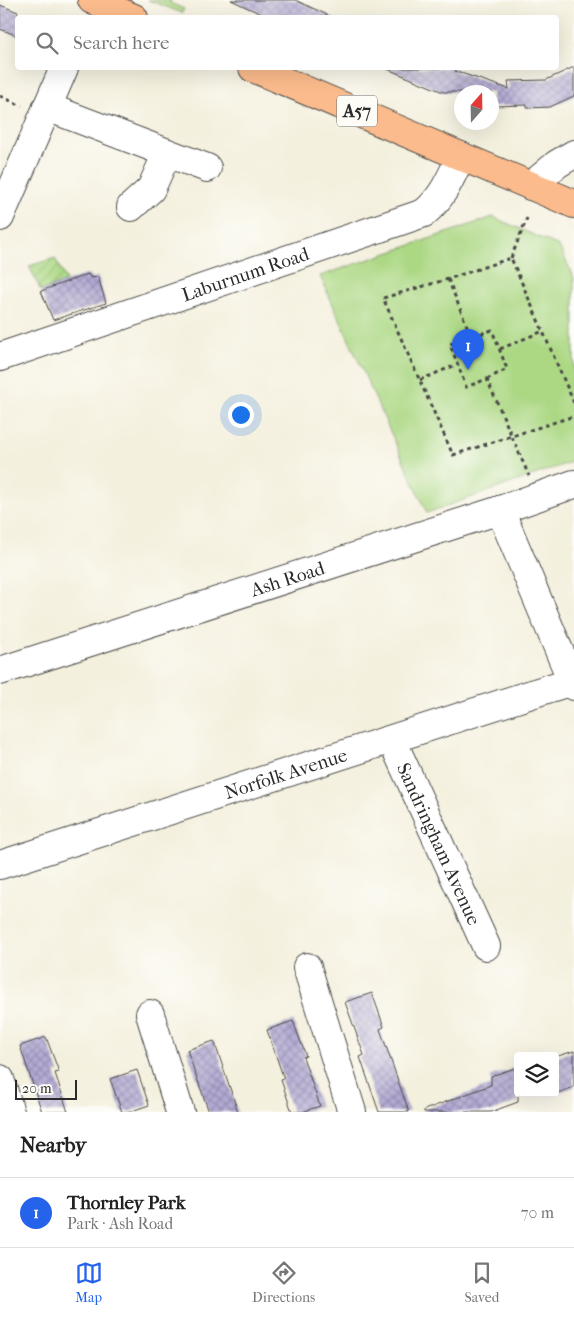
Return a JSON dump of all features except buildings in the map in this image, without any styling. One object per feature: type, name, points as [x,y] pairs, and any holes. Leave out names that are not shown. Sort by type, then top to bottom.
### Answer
[{"type":"highway","points":[[91,6],[123,15]]},
{"type":"highway","name":"A57","points":[[258,70],[574,204]]},
{"type":"street","points":[[0,217],[63,70]]},
{"type":"street","points":[[47,107],[207,168]]},
{"type":"street","points":[[131,207],[151,189],[167,153]]},
{"type":"street","points":[[531,186],[557,164],[574,154]]},
{"type":"street","name":"Laburnum Road","points":[[0,357],[424,213],[435,204],[444,192],[462,156]]},
{"type":"street","name":"Ash Road","points":[[0,670],[500,510],[574,484]]},
{"type":"street","points":[[500,510],[573,683]]},
{"type":"street","name":"Norfolk Avenue","points":[[0,865],[573,683]]},
{"type":"street","name":"Sandringham Avenue","points":[[392,740],[486,946]]},
{"type":"street","points":[[307,967],[352,1112]]},
{"type":"street","points":[[150,1014],[180,1112]]},
{"type":"street","points":[[0,1079],[10,1112]]},
{"type":"path","points":[[527,218],[512,258],[574,403]]},
{"type":"path","points":[[512,258],[382,298],[453,455],[574,416]]},
{"type":"path","points":[[448,279],[471,336]]},
{"type":"path","points":[[492,330],[507,369],[487,379],[466,386],[450,344],[471,336],[492,330]]},
{"type":"path","points":[[500,349],[543,331]]},
{"type":"path","points":[[420,380],[458,364]]},
{"type":"path","points":[[487,379],[538,497]]},
{"type":"green space","points":[[148,0],[171,0],[170,3],[184,9],[182,13]]},
{"type":"green space","points":[[493,217],[559,246],[574,278],[574,461],[427,513],[320,276]]},
{"type":"green space","points":[[55,258],[66,281],[41,291],[29,266]]},
{"type":"place","name":"Thornley Park","points":[[468,370]]}]
